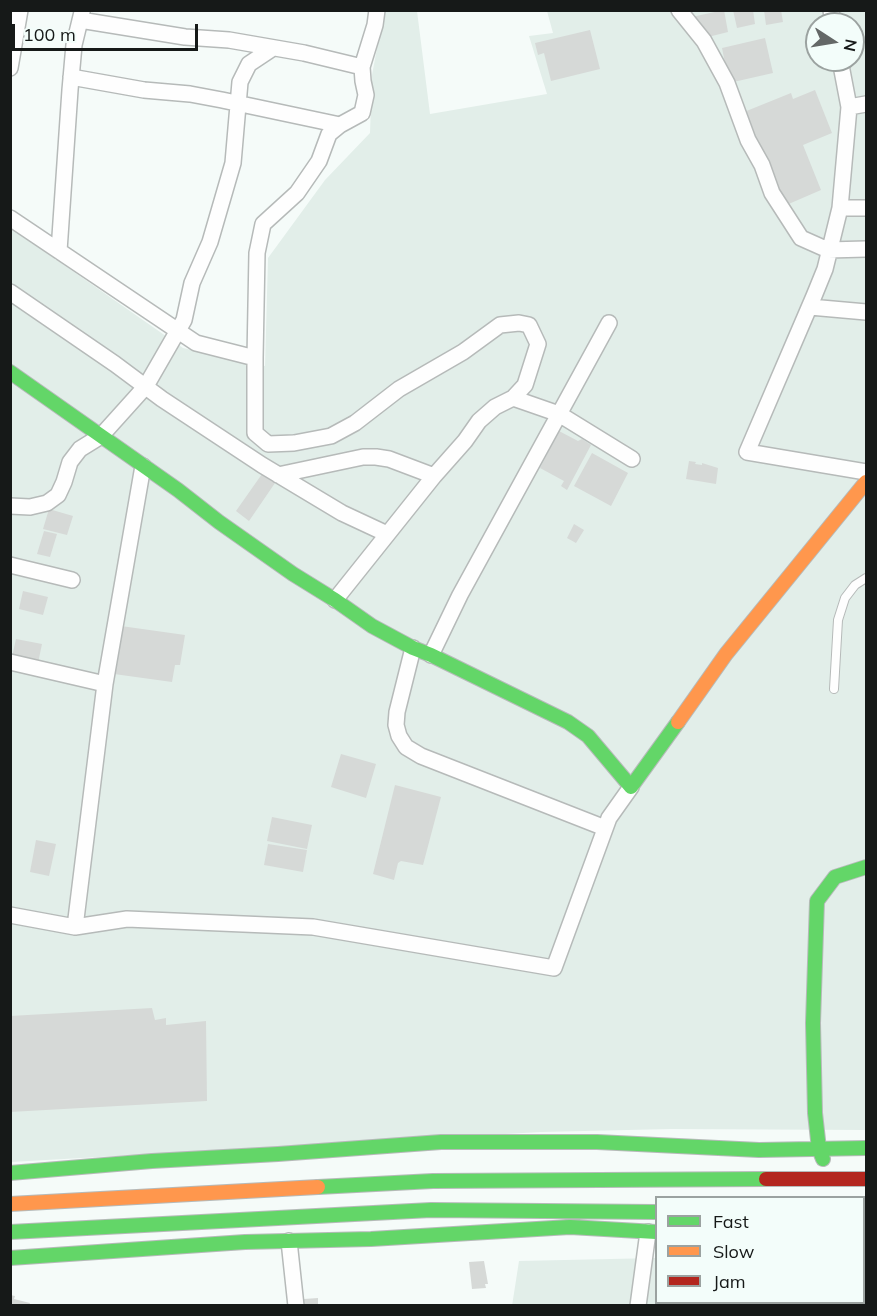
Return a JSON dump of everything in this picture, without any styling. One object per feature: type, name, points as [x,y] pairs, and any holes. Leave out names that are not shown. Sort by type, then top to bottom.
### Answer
[{"type":"main road","points":[[14,380],[101,436],[293,574],[372,626],[575,727],[588,736],[631,787],[726,654],[867,482]]},
{"type":"main road","points":[[821,1154],[814,1113],[813,1023],[817,902],[835,877],[867,867]]},
{"type":"main road","points":[[10,1173],[441,1142],[597,1142],[821,1154],[867,1148]]},
{"type":"main road","points":[[10,1204],[433,1181],[867,1179]]},
{"type":"main road","points":[[10,1232],[431,1210],[655,1212]]},
{"type":"main road","points":[[10,1258],[245,1242],[371,1239],[570,1227],[652,1232]]},
{"type":"street","points":[[10,68],[14,27],[20,10]]},
{"type":"street","points":[[335,600],[479,421],[495,407],[513,398],[525,385],[538,344],[529,325],[519,323],[500,325],[463,352],[399,389],[355,423],[331,436],[294,443],[268,444],[255,433],[257,253],[263,224],[297,193],[319,161],[329,134],[362,113],[366,95],[362,67],[375,25],[377,10]]},
{"type":"street","points":[[679,10],[704,41],[727,83],[748,141],[762,165],[772,193],[801,238],[828,250],[867,249]]},
{"type":"street","points":[[59,251],[71,77],[74,45],[81,15],[185,37],[229,40],[304,53],[362,67]]},
{"type":"street","points":[[10,506],[30,507],[47,503],[58,495],[70,462],[80,449],[101,436],[146,386],[184,320],[192,283],[210,242],[233,163],[240,82],[249,64],[273,48]]},
{"type":"street","points":[[842,72],[849,107],[840,208],[825,269],[747,452],[867,472]]},
{"type":"street","points":[[71,77],[144,90],[190,94],[340,125]]},
{"type":"street","points":[[849,107],[867,104]]},
{"type":"street","points":[[840,208],[867,208]]},
{"type":"street","points":[[10,218],[196,343],[255,358]]},
{"type":"street","points":[[10,292],[162,399],[278,475],[342,513],[387,534]]},
{"type":"street","points":[[810,307],[867,312]]},
{"type":"street","points":[[431,654],[460,596],[609,323]]},
{"type":"street","points":[[513,398],[559,414],[632,459]]},
{"type":"street","points":[[278,475],[363,457],[376,457],[398,462],[434,476]]},
{"type":"street","points":[[75,927],[105,684],[143,466]]},
{"type":"street","points":[[10,565],[72,580]]},
{"type":"street","points":[[413,648],[397,712],[396,725],[399,736],[406,747],[421,756],[605,828]]},
{"type":"street","points":[[10,662],[105,684]]},
{"type":"street","points":[[10,915],[75,927],[127,919],[313,927],[554,968],[609,818],[631,787]]},
{"type":"street","points":[[638,1305],[652,1232]]},
{"type":"street","points":[[289,1241],[296,1305]]},
{"type":"lane","points":[[834,689],[838,620],[845,598],[855,585],[867,578]]},
{"type":"shaded area","points":[[384,11],[417,11],[430,114],[547,94],[529,36],[553,33],[547,11],[866,11],[866,1130],[671,1129],[541,1132],[11,1162],[11,228],[183,348],[265,366],[268,258],[325,180],[370,133],[372,75]]},
{"type":"shaded area","points":[[866,1253],[866,1305],[512,1306],[519,1261],[655,1258],[655,1304],[865,1304]]},
{"type":"building","points":[[724,10],[728,32],[704,38],[687,18]]},
{"type":"building","points":[[733,10],[753,10],[755,24],[737,28]]},
{"type":"building","points":[[764,10],[781,10],[783,22],[766,25]]},
{"type":"building","points":[[590,30],[600,69],[551,81],[544,53],[538,55],[535,43]]},
{"type":"building","points":[[765,38],[773,73],[729,83],[722,48]]},
{"type":"building","points":[[815,90],[832,133],[803,145],[821,190],[784,206],[744,112],[791,93],[793,99]]},
{"type":"building","points":[[559,431],[578,441],[582,439],[591,445],[567,490],[561,486],[564,481],[540,468]]},
{"type":"building","points":[[592,453],[628,473],[611,506],[574,486]]},
{"type":"building","points":[[689,461],[718,468],[716,484],[686,479]]},
{"type":"building","points":[[262,474],[275,483],[249,521],[236,511]]},
{"type":"building","points":[[49,509],[73,516],[67,535],[43,529]]},
{"type":"building","points":[[574,524],[584,530],[576,543],[567,538]]},
{"type":"building","points":[[44,531],[57,534],[50,557],[37,554]]},
{"type":"building","points":[[23,591],[48,597],[43,615],[19,609]]},
{"type":"building","points":[[121,626],[185,635],[180,665],[175,665],[172,682],[114,674]]},
{"type":"building","points":[[16,639],[42,644],[38,663],[12,657]]},
{"type":"building","points":[[341,754],[376,764],[366,798],[331,787]]},
{"type":"building","points":[[395,785],[441,797],[423,865],[401,861],[398,863],[394,880],[373,874]]},
{"type":"building","points":[[272,817],[312,825],[307,849],[267,841]]},
{"type":"building","points":[[36,840],[56,844],[49,876],[30,872]]},
{"type":"building","points":[[268,844],[307,850],[303,872],[264,865]]},
{"type":"building","points":[[152,1008],[155,1020],[166,1018],[166,1025],[206,1021],[207,1101],[10,1112],[10,1016]]},
{"type":"building","points":[[484,1261],[488,1284],[485,1284],[486,1288],[472,1289],[469,1262]]},
{"type":"building","points":[[10,1295],[15,1296],[14,1299],[30,1303],[29,1306],[10,1306]]},
{"type":"building","points":[[318,1298],[318,1306],[304,1306],[304,1299]]},
{"type":"traffic: fast","points":[[10,372],[293,574],[372,626],[568,722],[588,736],[631,787],[678,722]]},
{"type":"traffic: fast","points":[[823,1159],[819,1149],[815,1113],[813,1023],[817,901],[835,877],[866,867]]},
{"type":"traffic: fast","points":[[10,1173],[441,1142],[597,1142],[759,1150],[866,1148]]},
{"type":"traffic: fast","points":[[318,1187],[433,1181],[766,1179]]},
{"type":"traffic: fast","points":[[10,1232],[431,1210],[655,1212]]},
{"type":"traffic: fast","points":[[10,1258],[245,1242],[371,1239],[570,1227],[655,1232]]},
{"type":"traffic: slow","points":[[678,722],[726,654],[866,482]]},
{"type":"traffic: slow","points":[[10,1204],[318,1187]]},
{"type":"traffic: jam","points":[[766,1179],[866,1179]]}]
